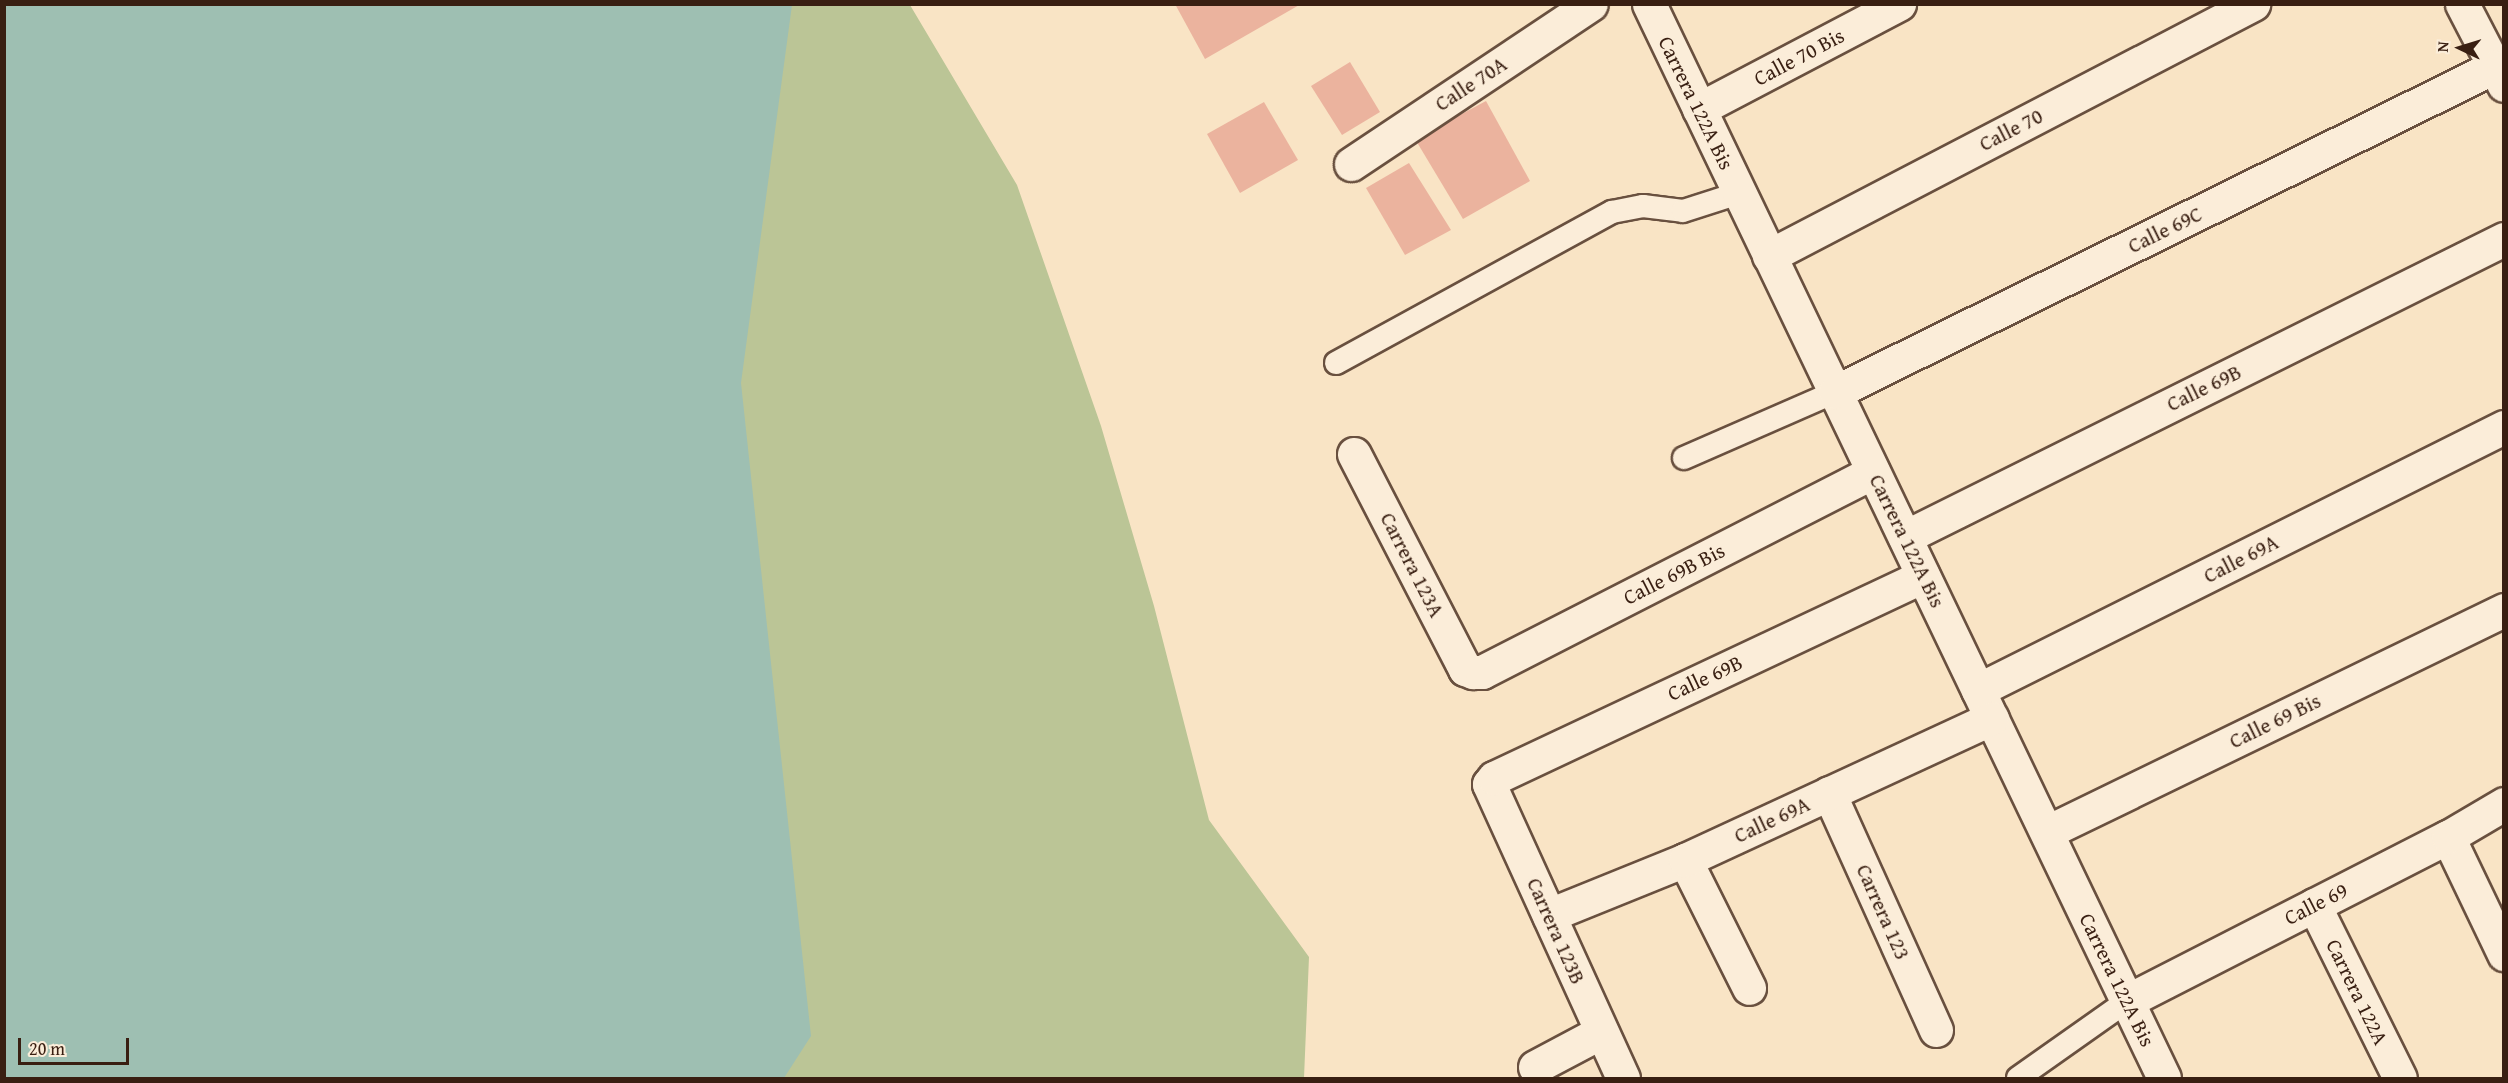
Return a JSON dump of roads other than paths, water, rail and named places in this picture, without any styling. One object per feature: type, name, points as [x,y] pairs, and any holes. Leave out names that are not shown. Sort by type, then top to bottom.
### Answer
[{"type":"street","name":"Calle 70A","points":[[1351,164],[1592,4]]},
{"type":"street","name":"Carrera 122A Bis","points":[[1649,4],[2164,1078]]},
{"type":"street","name":"Calle 70 Bis","points":[[1699,109],[1899,4]]},
{"type":"street","name":"Calle 70","points":[[1769,256],[2253,4]]},
{"type":"street","points":[[2462,4],[2499,76]]},
{"type":"street","name":"Calle 69C","points":[[1835,392],[2499,76]]},
{"type":"street","name":"Calle 69B","points":[[1905,537],[2504,239]]},
{"type":"street","name":"Calle 69A","points":[[1549,915],[1685,860],[1829,793],[1985,704],[2504,427]]},
{"type":"street","name":"Carrera 123A","points":[[1354,454],[1465,669],[1473,672]]},
{"type":"street","name":"Calle 69B Bis","points":[[1473,672],[1482,672],[1873,472]]},
{"type":"street","name":"Calle 69B","points":[[1490,784],[1494,778],[1923,576]]},
{"type":"street","name":"Calle 69 Bis","points":[[2047,832],[2504,610]]},
{"type":"street","name":"Carrera 123B","points":[[1490,784],[1623,1078]]},
{"type":"street","name":"Carrera 123","points":[[1829,793],[1936,1030]]},
{"type":"street","name":"Calle 69","points":[[2127,1001],[2448,837],[2504,804]]},
{"type":"street","points":[[2448,837],[2504,954]]},
{"type":"street","points":[[1685,860],[1749,988]]},
{"type":"street","name":"Carrera 122A","points":[[2314,905],[2400,1078]]},
{"type":"street","points":[[1535,1067],[1601,1032]]},
{"type":"lane","points":[[1336,363],[1612,212],[1643,206],[1683,211],[1739,193]]},
{"type":"lane","points":[[1684,459],[1835,392]]},
{"type":"lane","points":[[2018,1078],[2127,1001]]}]
